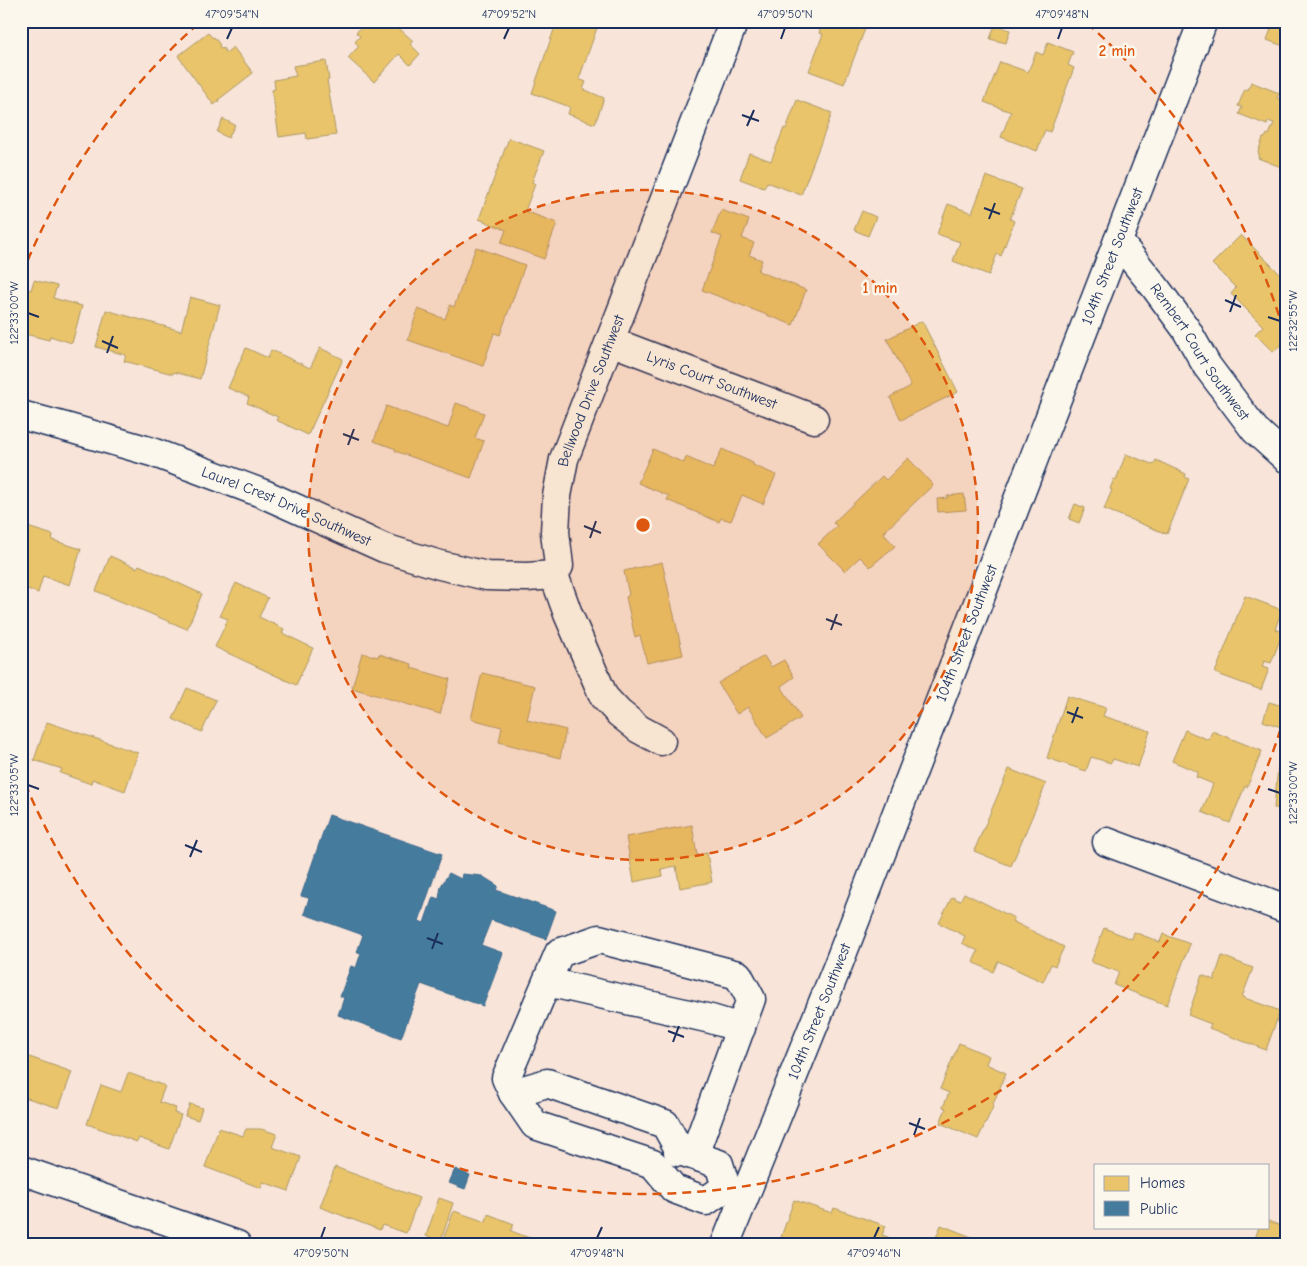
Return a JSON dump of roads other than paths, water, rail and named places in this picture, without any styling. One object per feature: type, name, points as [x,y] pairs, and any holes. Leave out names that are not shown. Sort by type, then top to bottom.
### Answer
[{"type":"street","name":"Bellwood Drive Southwest","points":[[661,741],[639,729],[604,698],[568,614],[554,575],[559,566],[555,532],[557,496],[564,459],[734,21]]},
{"type":"street","name":"104th Street Southwest","points":[[725,1245],[736,1191],[838,965],[1203,21]]},
{"type":"street","name":"Rembert Court Southwest","points":[[1118,241],[1186,329],[1208,366],[1255,430],[1286,458]]},
{"type":"street","name":"Lyris Court Southwest","points":[[610,341],[814,419]]},
{"type":"street","name":"Laurel Crest Drive Southwest","points":[[21,415],[152,452],[264,494],[384,548],[440,565],[488,576],[527,577],[554,575]]},
{"type":"street","points":[[1107,842],[1286,909]]},
{"type":"street","points":[[512,1093],[547,1083],[665,1124],[687,1153],[719,1164],[736,1191],[706,1201],[674,1189],[653,1164],[535,1125],[512,1093],[506,1078],[559,954],[599,939],[738,975],[751,999],[741,1028],[687,1153],[653,1164]]},
{"type":"street","points":[[547,982],[711,1019],[741,1028]]},
{"type":"street","points":[[21,1170],[237,1245]]}]
